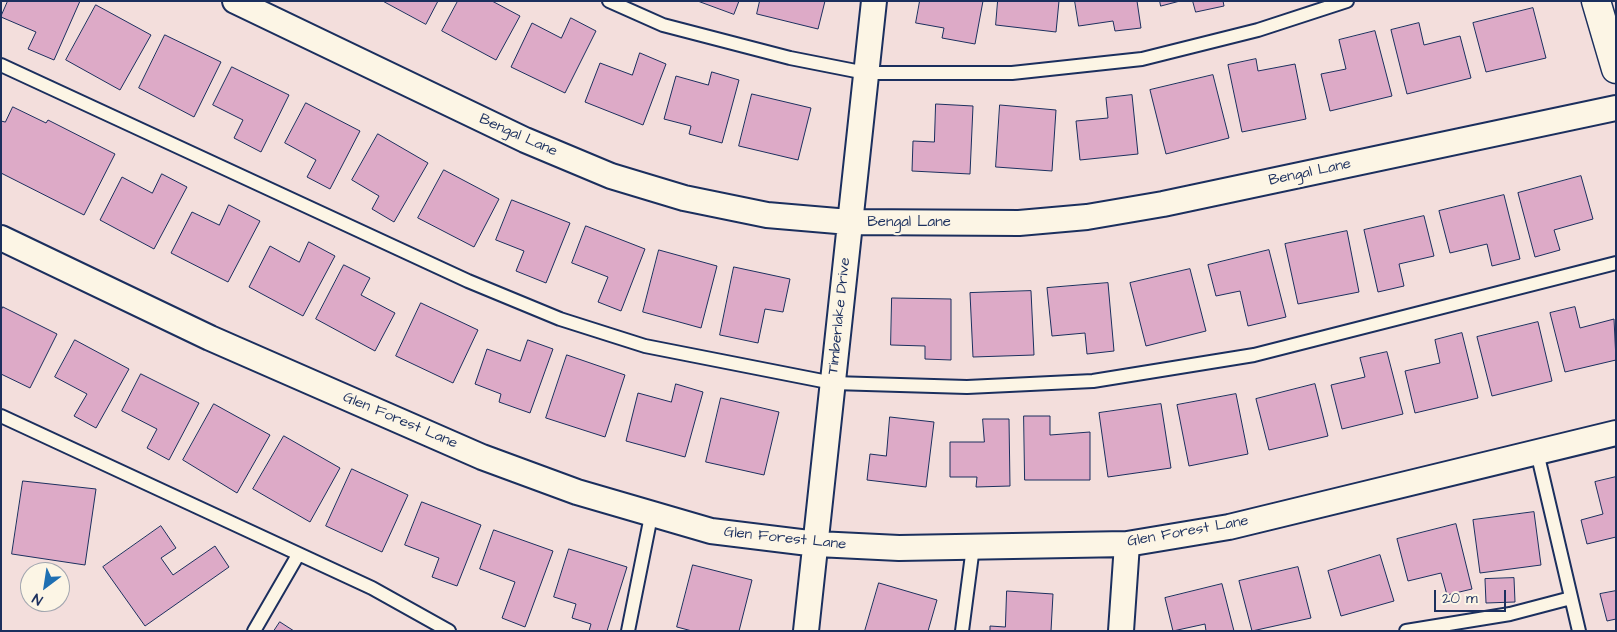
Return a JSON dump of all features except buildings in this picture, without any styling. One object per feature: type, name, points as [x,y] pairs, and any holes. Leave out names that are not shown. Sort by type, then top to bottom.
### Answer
[{"type":"street","name":"Bengal Lane","points":[[236,1],[525,140],[610,176],[684,198],[767,215],[849,222],[1018,223],[1087,217],[1163,204],[1616,108]]},
{"type":"street","name":"Timberlake Drive","points":[[806,631],[817,544],[849,222],[874,1]]},
{"type":"street","points":[[1596,1],[1616,69]]},
{"type":"street","name":"Glen Forest Lane","points":[[1,238],[210,338],[482,456],[577,492],[651,516],[711,531],[817,544],[898,548],[1127,544],[1228,526],[1616,432]]},
{"type":"street","points":[[1121,631],[1127,544]]},
{"type":"lane","points":[[609,1],[663,25],[790,58],[866,73],[1012,73],[1142,59],[1258,30],[1347,1]]},
{"type":"lane","points":[[1,65],[468,281],[560,319],[645,346],[833,383],[967,387],[1093,381],[1254,355],[1616,263]]},
{"type":"lane","points":[[1,416],[372,588],[449,631]]},
{"type":"lane","points":[[1537,452],[1579,631]]},
{"type":"lane","points":[[628,631],[651,516]]},
{"type":"lane","points":[[962,631],[973,547]]},
{"type":"lane","points":[[254,631],[298,555]]},
{"type":"lane","points":[[1406,631],[1510,614],[1571,598]]}]
